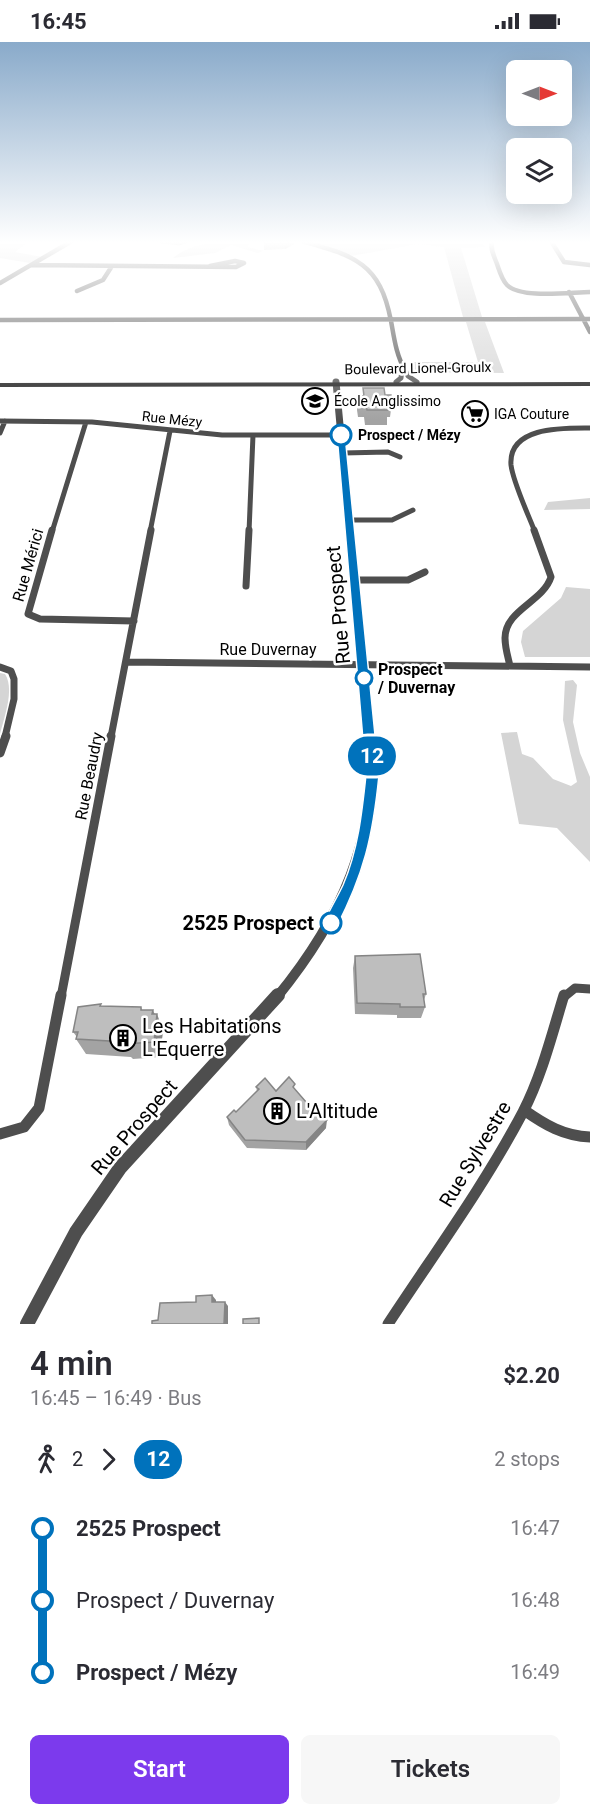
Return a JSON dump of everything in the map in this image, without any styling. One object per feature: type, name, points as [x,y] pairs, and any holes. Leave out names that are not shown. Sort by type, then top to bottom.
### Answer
[{"type":"main road","name":"Boulevard Lionel-Groulx","points":[[337,384],[590,378]]},
{"type":"main road","name":"Boulevard Lionel-Groulx","points":[[0,385],[590,384]]},
{"type":"street","points":[[387,301],[402,366],[409,379],[417,382]]},
{"type":"street","points":[[574,301],[590,332]]},
{"type":"street","points":[[0,320],[590,319]]},
{"type":"street","points":[[396,382],[401,378],[402,366]]},
{"type":"street","name":"Rue Prospect","points":[[27,1324],[56,1266],[108,1185],[136,1149],[287,986],[321,940],[341,904],[360,855],[371,798],[372,760],[337,384]]},
{"type":"street","points":[[0,433],[3,421]]},
{"type":"street","name":"Rue Mézy","points":[[3,421],[86,422],[170,432],[341,435]]},
{"type":"street","name":"Rue Mérici","points":[[86,422],[28,614],[40,619],[134,621]]},
{"type":"street","points":[[510,666],[505,642],[507,626],[545,591],[551,577],[511,467],[510,454],[516,444],[534,433],[557,429],[590,428]]},
{"type":"street","name":"Rue Beaudry","points":[[0,1134],[16,1132],[30,1124],[39,1108],[170,432]]},
{"type":"street","points":[[246,586],[253,435]]},
{"type":"street","points":[[343,453],[388,452],[400,457]]},
{"type":"street","points":[[350,520],[395,519],[406,516],[413,510]]},
{"type":"street","points":[[355,580],[408,580],[425,572]]},
{"type":"street","name":"Rue Duvernay","points":[[126,662],[590,667]]},
{"type":"street","points":[[0,667],[10,671],[15,681],[13,704],[0,753]]},
{"type":"street","name":"Rue Sylvestre","points":[[388,1324],[487,1175],[524,1110],[541,1069],[561,1001],[568,991],[574,988],[590,989]]},
{"type":"street","points":[[524,1110],[566,1136],[590,1137]]},
{"type":"shaded area","points":[[459,301],[477,301],[482,317],[463,317]]},
{"type":"shaded area","points":[[466,322],[485,322],[504,373],[414,372],[412,362],[478,362]]},
{"type":"shaded area","points":[[590,498],[590,509],[544,510],[548,502]]},
{"type":"shaded area","points":[[566,587],[590,589],[590,657],[525,657],[521,642],[523,631],[561,598]]},
{"type":"shaded area","points":[[0,673],[5,674],[8,680],[9,695],[0,734]]},
{"type":"shaded area","points":[[573,680],[577,685],[573,722],[580,753],[590,777],[590,862],[557,828],[519,824],[501,733],[517,732],[522,754],[533,758],[553,779],[571,786],[577,782],[563,720],[565,681]]},
{"type":"building","points":[[363,388],[384,388],[385,395],[391,395],[392,402],[387,402],[388,410],[367,410],[365,402],[359,402],[358,396],[364,396]]},
{"type":"building","points":[[420,954],[426,994],[423,994],[425,1007],[357,1003],[355,956]]},
{"type":"building","points":[[101,1004],[100,1006],[141,1007],[141,1010],[153,1010],[152,1014],[157,1014],[154,1042],[125,1044],[126,1042],[76,1039],[78,1032],[73,1032],[78,1007]]},
{"type":"building","name":"L'Altitude","points":[[289,1077],[295,1084],[293,1087],[319,1117],[322,1114],[327,1120],[306,1142],[245,1140],[227,1117],[234,1110],[236,1112],[259,1089],[256,1087],[265,1078],[276,1091]]},
{"type":"building","points":[[212,1295],[212,1302],[225,1302],[224,1324],[152,1324],[152,1321],[158,1320],[160,1303],[196,1302],[196,1296]]},
{"type":"building","points":[[259,1318],[259,1324],[243,1324],[243,1319]]},
{"type":"bus line","name":"12","points":[[331,923],[349,888],[365,839],[372,775],[341,435]]},
{"type":"place","name":"École Anglissimo","points":[[315,401]]},
{"type":"place","name":"IGA Couture","points":[[475,414]]},
{"type":"place","name":"Prospect / Mézy","points":[[341,435]]},
{"type":"place","name":"Prospect / Duvernay","points":[[364,678]]},
{"type":"place","name":"2525 Prospect","points":[[331,923]]},
{"type":"place","name":"Les Habitations L'Equerre","points":[[123,1038]]},
{"type":"place","name":"L'Altitude","points":[[277,1111]]}]
